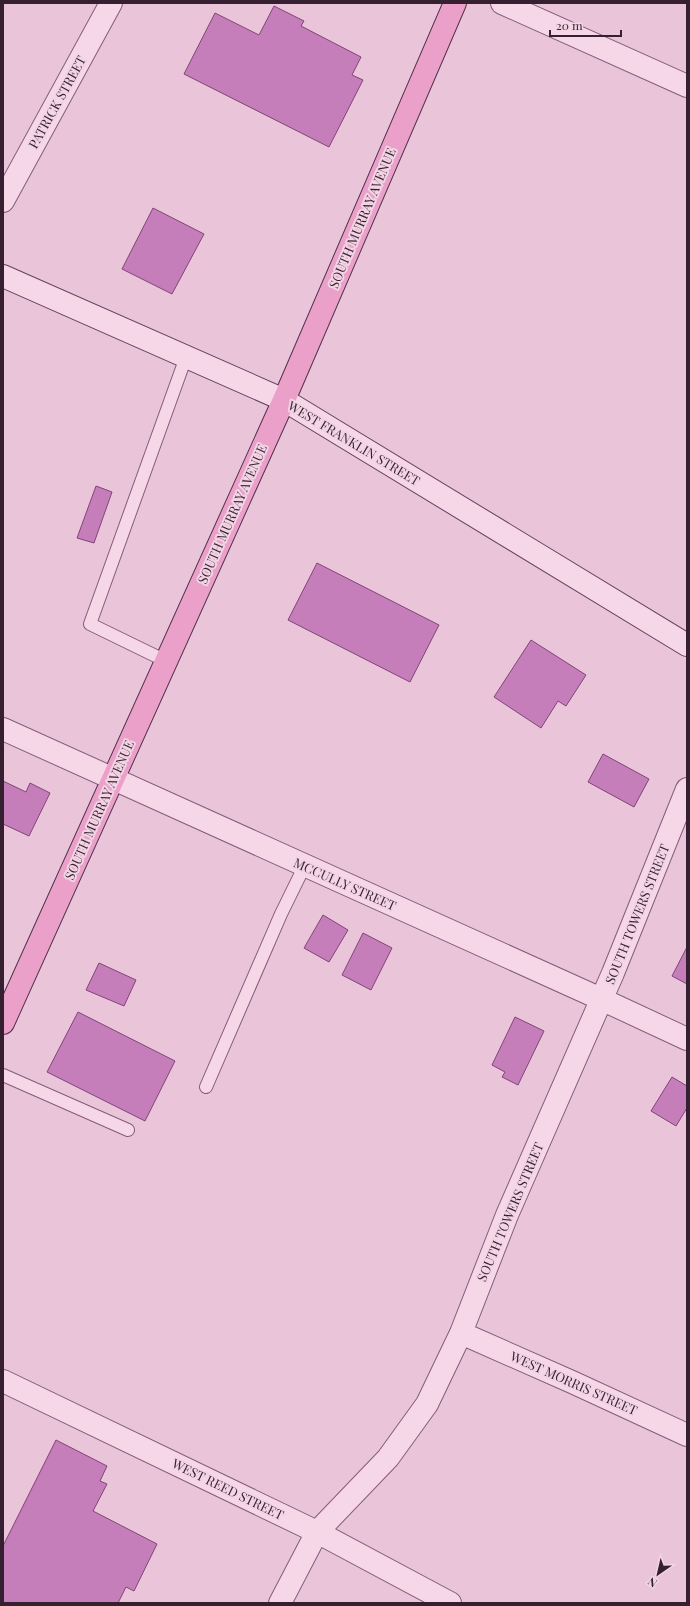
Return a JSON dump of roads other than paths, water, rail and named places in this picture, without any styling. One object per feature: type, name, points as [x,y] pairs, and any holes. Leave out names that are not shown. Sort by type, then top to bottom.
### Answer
[{"type":"main road","name":"SOUTH MURRAY AVENUE","points":[[3,1022],[284,400],[454,3]]},
{"type":"street","name":"PATRICK STREET","points":[[3,201],[111,3]]},
{"type":"street","points":[[502,3],[687,86]]},
{"type":"street","name":"WEST FRANKLIN STREET","points":[[3,276],[284,400],[687,645]]},
{"type":"street","name":"MCCULLY STREET","points":[[3,729],[601,999],[687,1040]]},
{"type":"street","name":"SOUTH TOWERS STREET","points":[[280,1603],[317,1532],[388,1458],[427,1404],[461,1333],[507,1215],[601,999],[687,789]]},
{"type":"street","name":"WEST MORRIS STREET","points":[[461,1333],[687,1435]]},
{"type":"street","name":"WEST REED STREET","points":[[3,1381],[317,1532],[450,1603]]},
{"type":"lane","points":[[166,661],[90,624],[186,357]]},
{"type":"lane","points":[[206,1087],[281,914],[305,865]]},
{"type":"lane","points":[[3,1075],[128,1130]]}]
